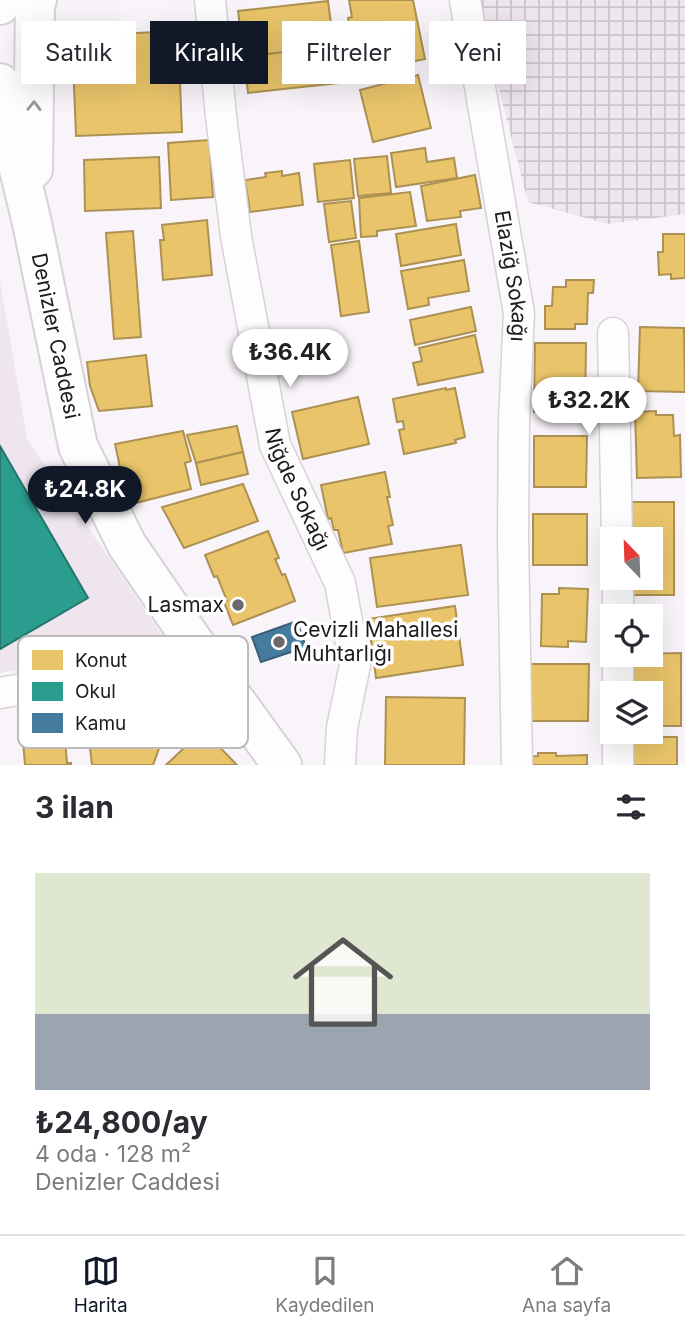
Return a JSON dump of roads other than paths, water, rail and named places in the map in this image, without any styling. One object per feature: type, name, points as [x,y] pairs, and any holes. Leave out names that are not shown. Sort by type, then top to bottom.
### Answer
[{"type":"street","name":"Niğde Sokağı","points":[[210,0],[236,236],[275,445],[340,583],[355,665],[342,728],[340,765]]},
{"type":"street","name":"Elaziğ Sokağı","points":[[465,0],[519,313],[514,419],[513,538],[517,765]]},
{"type":"street","name":"Denizler Caddesi","points":[[25,1],[32,223]]},
{"type":"street","name":"Denizler Caddesi","points":[[0,82],[79,446],[127,545],[190,636]]},
{"type":"street","points":[[612,333],[617,527]]},
{"type":"street","points":[[0,693],[18,690]]},
{"type":"street","name":"Denizler Caddesi","points":[[248,718],[282,765]]},
{"type":"street","points":[[618,744],[618,765]]},
{"type":"place","name":"Lasmax","points":[[238,605]]},
{"type":"place","name":"Cevizli Mahallesi Muhtarlığı","points":[[279,642]]}]
